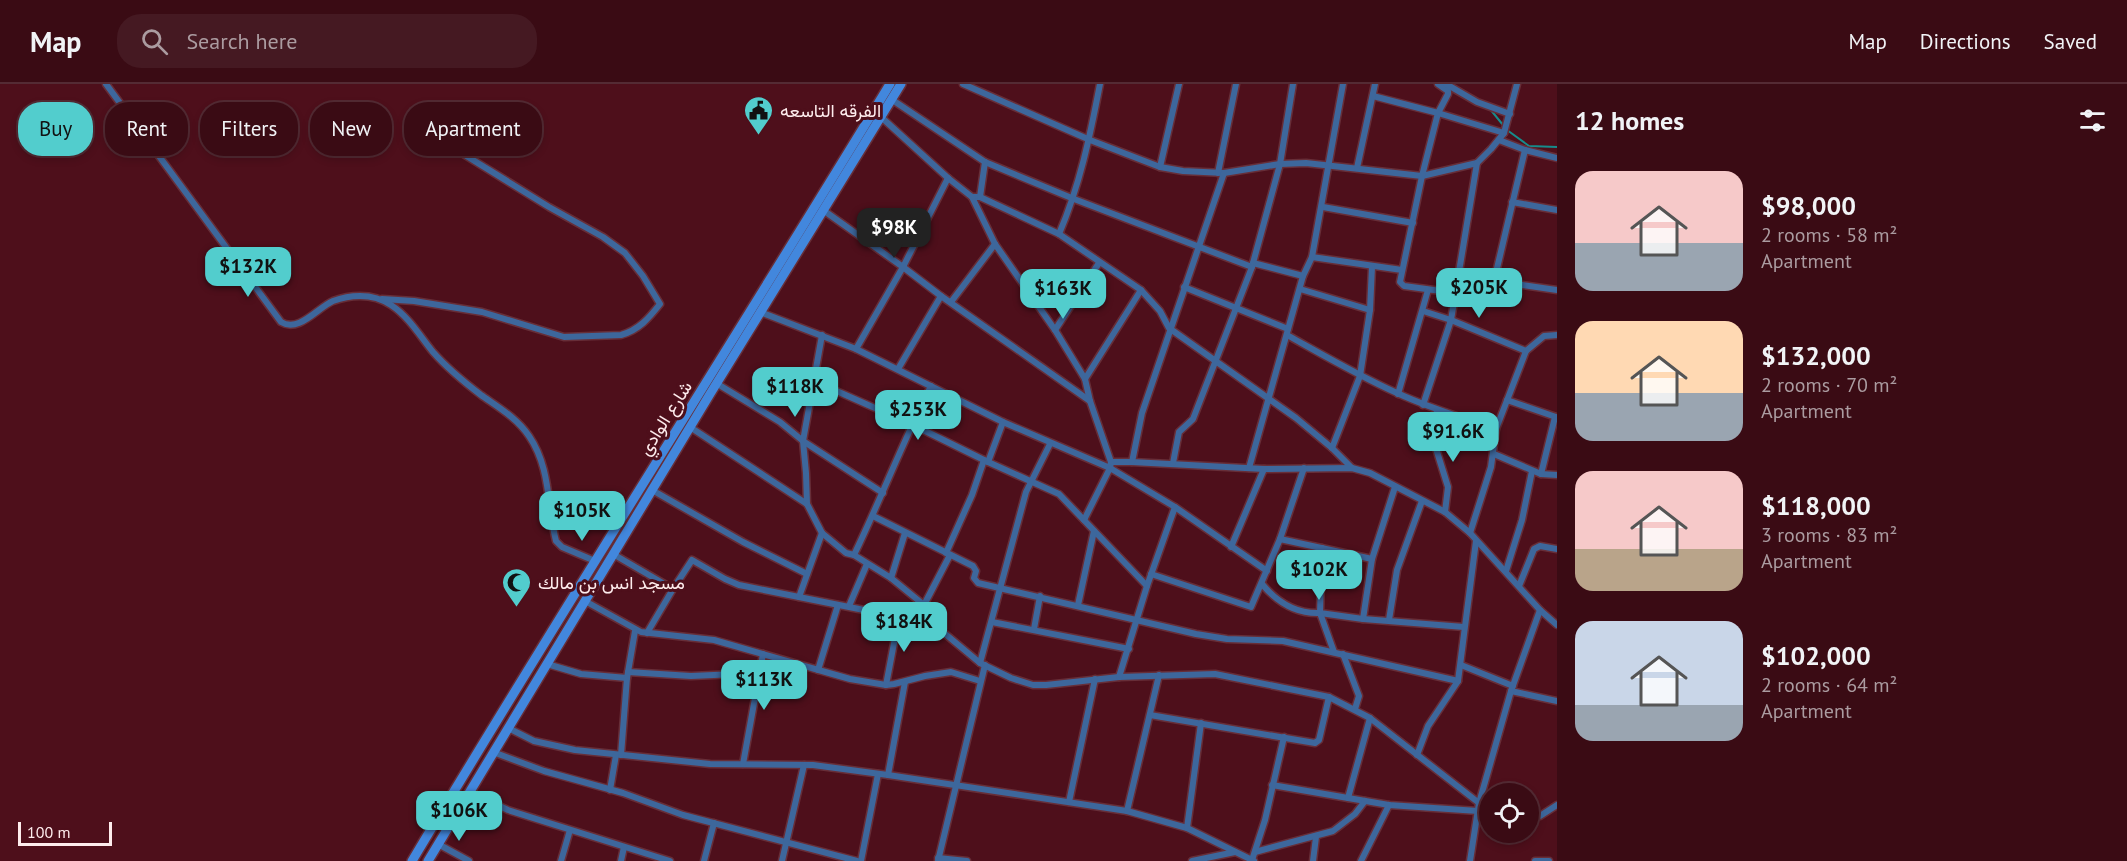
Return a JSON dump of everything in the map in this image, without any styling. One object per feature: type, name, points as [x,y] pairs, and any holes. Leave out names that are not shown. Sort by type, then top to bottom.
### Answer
[{"type":"main road","name":"شارع الوادي","points":[[428,861],[760,312],[761,301],[890,84]]},
{"type":"main road","name":"شارع الوادي","points":[[412,861],[494,723],[595,561],[761,301],[823,210],[901,84]]},
{"type":"street","points":[[106,84],[281,322],[290,326],[299,324],[328,304],[359,296],[456,307],[506,318],[564,337],[621,335],[637,330],[660,304],[643,276],[625,253],[603,237],[466,156]]},
{"type":"street","points":[[963,84],[1090,140],[1160,167],[1221,173],[1280,164],[1328,164],[1422,176],[1477,163],[1504,133],[1517,84]]},
{"type":"street","points":[[1059,234],[1074,200],[1090,140],[1100,84]]},
{"type":"street","points":[[1160,167],[1179,84]]},
{"type":"street","points":[[1132,462],[1142,413],[1169,328],[1200,247],[1221,173],[1236,84]]},
{"type":"street","points":[[1173,463],[1178,436],[1182,428],[1193,419],[1253,265],[1280,164],[1293,84]]},
{"type":"street","points":[[1249,468],[1299,289],[1312,257],[1323,207],[1328,164],[1343,84]]},
{"type":"street","points":[[1357,168],[1376,84]]},
{"type":"street","points":[[1438,84],[1448,91],[1438,112],[1422,176],[1402,270],[1401,285],[1456,293]]},
{"type":"street","points":[[1446,84],[1477,102],[1510,114]]},
{"type":"street","points":[[1373,96],[1438,112],[1504,133]]},
{"type":"street","points":[[891,99],[985,162],[1074,200],[1200,247],[1253,265],[1303,276]]},
{"type":"street","points":[[880,116],[972,197],[995,244],[1055,330],[1085,379],[1110,465],[1084,520]]},
{"type":"street","points":[[1499,140],[1525,150],[1557,158]]},
{"type":"street","points":[[1494,281],[1525,150]]},
{"type":"street","points":[[980,197],[985,162]]},
{"type":"street","points":[[1423,405],[1452,320],[1477,163]]},
{"type":"street","points":[[856,349],[903,267],[948,178]]},
{"type":"street","points":[[972,197],[980,197],[1059,234],[1141,290],[1161,311],[1169,328],[1296,418],[1352,468]]},
{"type":"street","points":[[1512,202],[1557,210]]},
{"type":"street","points":[[1323,207],[1413,223]]},
{"type":"street","points":[[823,210],[940,296],[1090,401]]},
{"type":"street","points":[[951,302],[995,244]]},
{"type":"street","points":[[1312,257],[1402,270]]},
{"type":"street","points":[[1055,330],[1099,263]]},
{"type":"street","points":[[1332,448],[1360,376],[1370,310],[1372,267]]},
{"type":"street","points":[[1459,276],[1557,290]]},
{"type":"street","points":[[1184,287],[1287,332],[1360,376],[1398,394],[1423,405],[1496,429]]},
{"type":"street","points":[[1299,289],[1370,310]]},
{"type":"street","points":[[1085,379],[1141,290]]},
{"type":"street","points":[[1398,394],[1428,290]]},
{"type":"street","points":[[898,369],[940,296]]},
{"type":"street","points":[[376,298],[390,304],[406,317],[435,354],[456,375],[501,408],[530,436],[548,483],[556,541],[562,547],[595,561]]},
{"type":"street","points":[[1423,311],[1452,320],[1526,351]]},
{"type":"street","points":[[760,312],[856,349],[1050,444],[1110,465],[1267,571]]},
{"type":"street","points":[[822,335],[802,441],[807,504],[822,533],[846,554],[854,555],[891,578],[924,605]]},
{"type":"street","points":[[1470,533],[1494,454],[1496,429],[1526,351],[1542,337],[1557,335]]},
{"type":"street","points":[[813,381],[911,424],[1059,494],[1147,586]]},
{"type":"street","points":[[716,383],[780,422],[802,441],[884,493]]},
{"type":"street","points":[[854,555],[884,493],[911,424],[931,386]]},
{"type":"street","points":[[1507,400],[1556,417],[1541,474]]},
{"type":"street","points":[[1437,410],[1433,439],[1448,487],[1444,512]]},
{"type":"street","points":[[647,633],[692,560],[732,582],[899,617],[919,612],[948,554],[1003,422]]},
{"type":"street","points":[[690,427],[807,504]]},
{"type":"street","points":[[967,861],[938,860],[1000,588],[1030,481],[1050,444]]},
{"type":"street","points":[[1494,454],[1532,471],[1557,475]]},
{"type":"street","points":[[1110,465],[1132,462],[1264,469],[1352,468],[1370,473],[1444,512],[1470,533],[1540,610],[1557,625]]},
{"type":"street","points":[[1151,574],[1249,608],[1262,584],[1280,539],[1304,468]]},
{"type":"street","points":[[1231,548],[1264,469]]},
{"type":"street","points":[[1506,571],[1522,520],[1532,471]]},
{"type":"street","points":[[1363,619],[1371,559],[1395,487]]},
{"type":"street","points":[[652,490],[743,542],[807,574]]},
{"type":"street","points":[[1389,620],[1397,570],[1422,501]]},
{"type":"street","points":[[1119,677],[1147,586],[1175,507]]},
{"type":"street","points":[[873,516],[973,566],[976,571],[975,581],[1227,639],[1283,641],[1458,681]]},
{"type":"street","points":[[1078,605],[1094,531]]},
{"type":"street","points":[[799,597],[822,533]]},
{"type":"street","points":[[891,578],[904,533]]},
{"type":"street","points":[[1280,539],[1371,559]]},
{"type":"street","points":[[1417,755],[1428,726],[1453,692],[1458,681],[1476,541]]},
{"type":"street","points":[[1519,586],[1534,549],[1540,546],[1557,549]]},
{"type":"street","points":[[1322,548],[1320,613],[1334,652]]},
{"type":"street","points":[[613,554],[673,589]]},
{"type":"street","points":[[849,606],[867,564]]},
{"type":"street","points":[[1262,584],[1269,593],[1287,606],[1306,613],[1464,627]]},
{"type":"street","points":[[1034,629],[1040,596]]},
{"type":"street","points":[[585,601],[635,631],[714,640],[850,679],[886,685],[944,672],[980,681]]},
{"type":"street","points":[[818,669],[838,605]]},
{"type":"street","points":[[1485,783],[1512,688],[1540,610]]},
{"type":"street","points":[[919,612],[982,664],[1011,678],[1033,684],[1046,685],[1119,677],[1224,674],[1329,697],[1370,718],[1479,803],[1470,861]]},
{"type":"street","points":[[886,685],[899,617]]},
{"type":"street","points":[[993,622],[1129,649]]},
{"type":"street","points":[[610,790],[619,755],[627,675],[635,631]]},
{"type":"street","points":[[743,764],[764,654]]},
{"type":"street","points":[[1343,654],[1359,694],[1355,709]]},
{"type":"street","points":[[547,664],[581,674],[691,676],[759,673]]},
{"type":"street","points":[[1461,665],[1512,688],[1557,701]]},
{"type":"street","points":[[1127,811],[1159,675]]},
{"type":"street","points":[[1069,802],[1095,679]]},
{"type":"street","points":[[888,775],[905,682]]},
{"type":"street","points":[[1150,715],[1318,742],[1329,697]]},
{"type":"street","points":[[1348,798],[1370,718]]},
{"type":"street","points":[[1187,828],[1201,723]]},
{"type":"street","points":[[508,728],[534,741],[556,747],[690,763],[804,765],[888,775],[1127,811],[1187,828],[1243,858],[1253,860],[1284,737]]},
{"type":"street","points":[[493,752],[544,771],[610,790],[666,810],[787,844],[859,861],[878,774]]},
{"type":"street","points":[[782,861],[804,765]]},
{"type":"street","points":[[1272,785],[1389,805],[1478,811]]},
{"type":"street","points":[[470,792],[508,810],[670,861]]},
{"type":"street","points":[[1255,852],[1333,831],[1355,814],[1365,801]]},
{"type":"street","points":[[1361,861],[1389,805]]},
{"type":"street","points":[[1539,816],[1557,805]]},
{"type":"street","points":[[704,861],[714,823]]},
{"type":"street","points":[[561,861],[570,830]]},
{"type":"street","points":[[1313,861],[1316,837]]},
{"type":"street","points":[[438,844],[469,861]]},
{"type":"street","points":[[621,861],[624,847]]},
{"type":"street","points":[[1192,861],[1235,852]]},
{"type":"street","points":[[1536,861],[1549,861]]},
{"type":"waterway","points":[[1490,109],[1503,125]]},
{"type":"waterway","points":[[1507,130],[1529,146],[1557,147]]},
{"type":"place","name":"الفرقه التاسعه","points":[[759,136]]},
{"type":"place","name":"مسجد انس بن مالك","points":[[517,608]]}]
